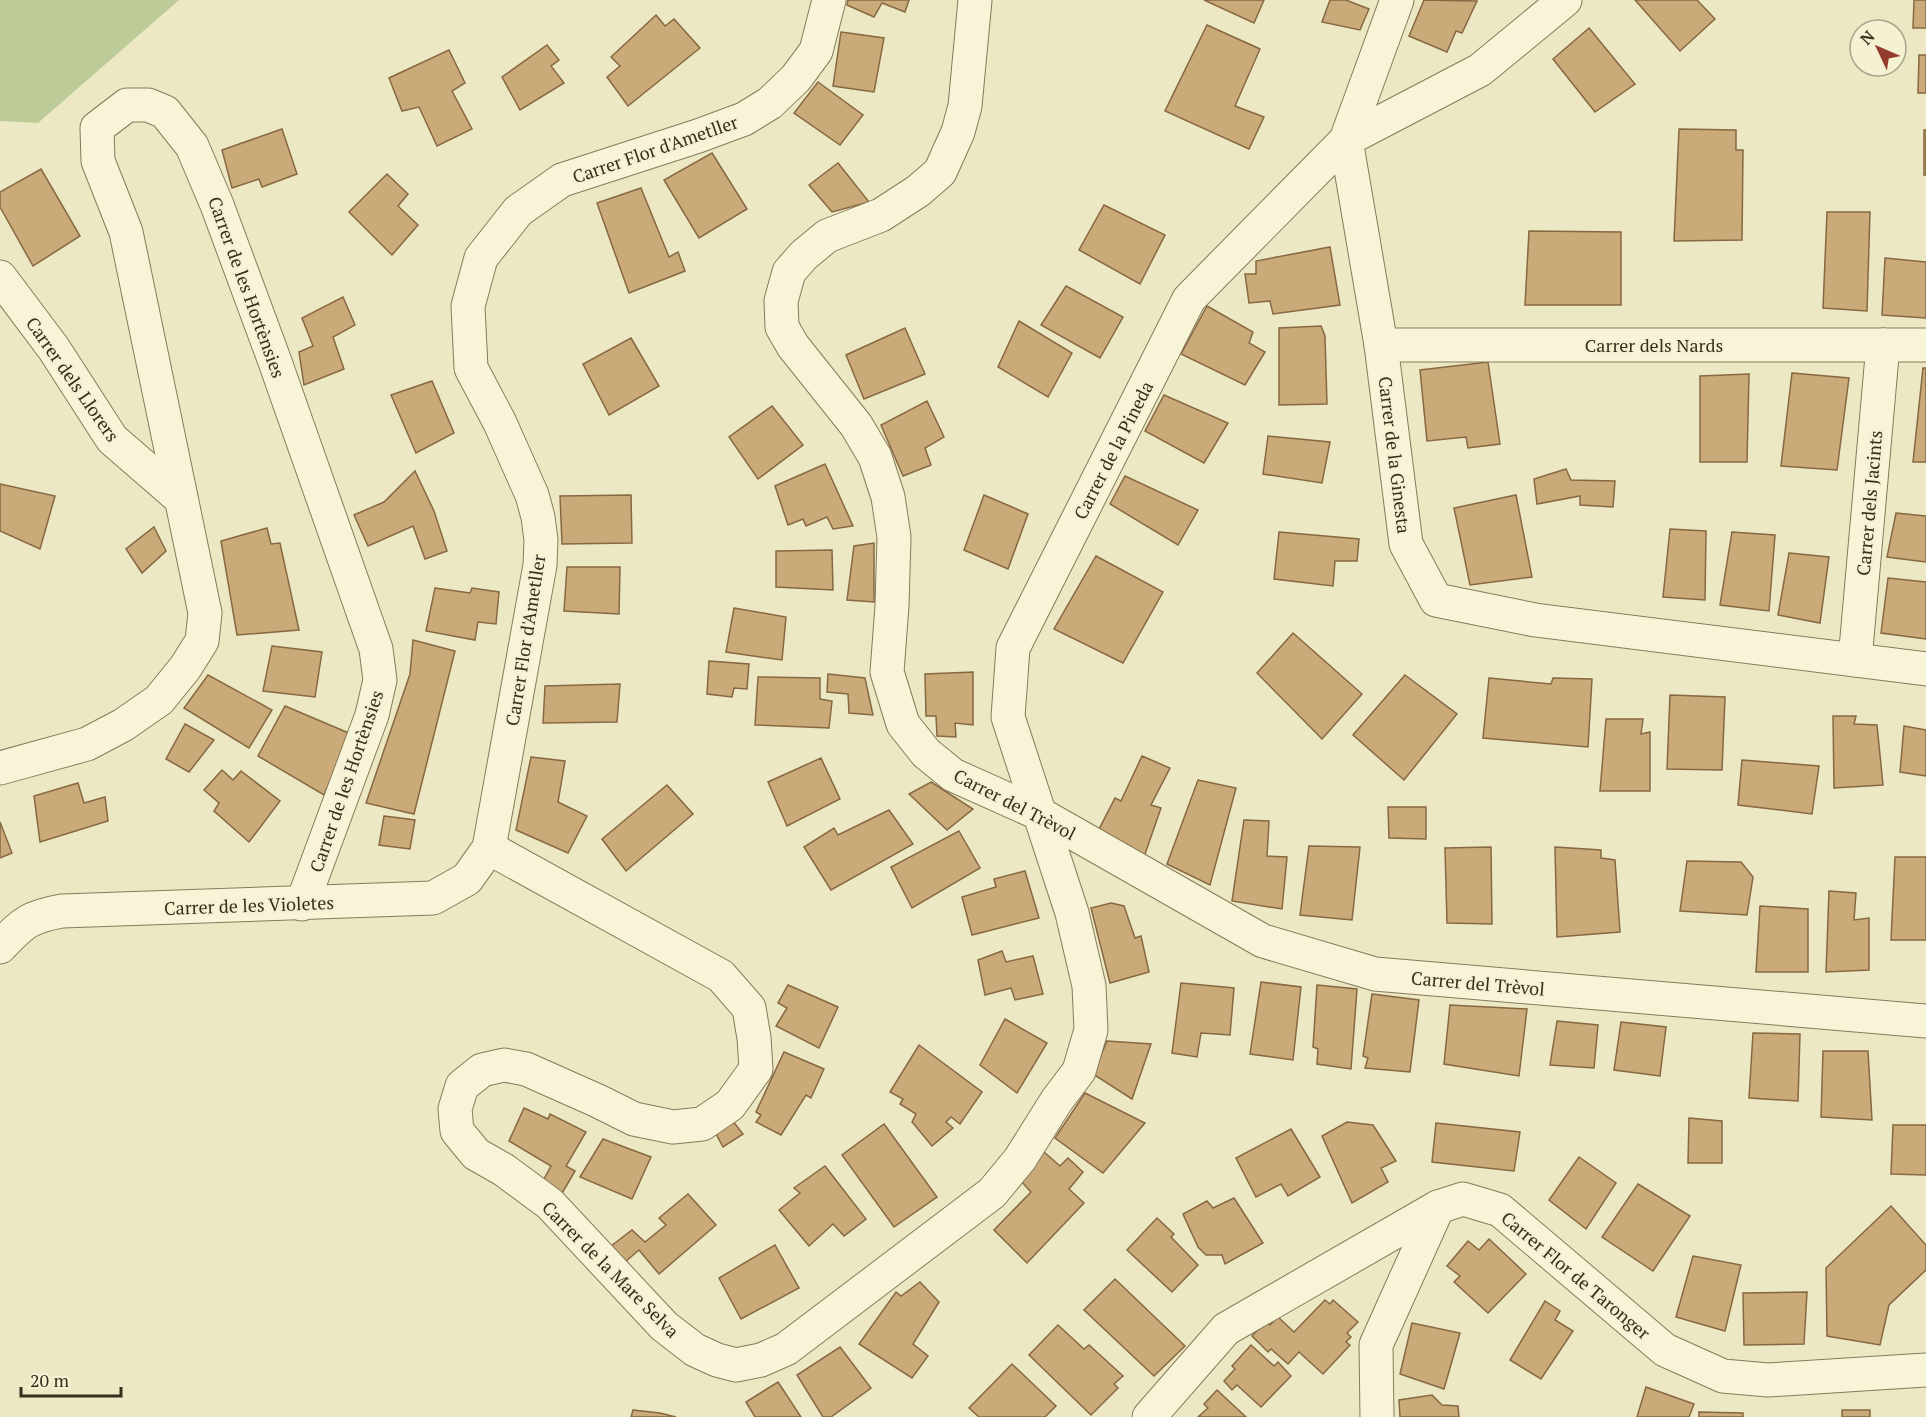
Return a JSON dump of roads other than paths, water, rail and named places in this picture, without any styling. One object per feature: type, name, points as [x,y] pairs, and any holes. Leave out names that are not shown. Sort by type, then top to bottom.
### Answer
[{"type":"street","name":"Carrer Flor d'Ametller","points":[[489,848],[540,565],[541,540],[532,495],[500,423],[471,368],[468,306],[481,258],[518,211],[562,180],[744,119],[770,103],[796,78],[816,51],[829,0]]},
{"type":"street","name":"Carrer del Trèvol","points":[[975,0],[965,106],[958,132],[940,172],[918,191],[881,215],[827,236],[804,255],[789,272],[781,301],[782,327],[793,346],[856,425],[875,457],[888,497],[894,537],[887,672],[903,724],[926,753],[953,775],[1040,814],[1263,941],[1375,974],[1926,1021]]},
{"type":"street","name":"Carrer de la Ginesta","points":[[1397,0],[1346,140],[1381,345],[1406,544],[1436,600],[1535,620],[1926,669]]},
{"type":"street","points":[[1346,140],[1480,70],[1565,0]]},
{"type":"street","name":"Carrer de les Hortènsies","points":[[180,498],[126,232],[98,160],[97,128],[127,105],[148,105],[165,112],[192,146],[217,205],[274,359],[376,649],[380,680],[372,715],[302,904]]},
{"type":"street","name":"Carrer de la Pineda","points":[[1040,814],[1008,717],[1013,648],[1189,299],[1346,140]]},
{"type":"street","name":"Carrer dels Llorers","points":[[0,277],[54,349],[112,439],[180,498]]},
{"type":"street","name":"Carrer dels Nards","points":[[1381,345],[1926,345]]},
{"type":"street","name":"Carrer dels Jacints","points":[[1855,660],[1883,345]]},
{"type":"street","points":[[0,768],[87,744],[123,725],[159,700],[202,641],[205,612],[180,498]]},
{"type":"street","name":"Carrer de la Mare Selva","points":[[489,848],[721,976],[749,1008],[756,1069],[730,1105],[702,1124],[673,1127],[634,1119],[526,1070],[504,1065],[482,1070],[462,1086],[455,1109],[457,1131],[476,1154],[504,1170],[550,1204],[664,1326],[695,1350],[717,1360],[736,1365],[761,1360],[786,1349],[992,1193],[1020,1159],[1057,1100],[1079,1071],[1091,1030],[1089,986],[1072,913],[1040,814]]},
{"type":"street","name":"Carrer de les Violetes","points":[[0,947],[21,926],[39,915],[62,911],[433,898],[467,879],[489,848]]},
{"type":"street","name":"Carrer Flor de Taronger","points":[[1149,1417],[1226,1329],[1438,1207],[1463,1198],[1500,1210],[1665,1350],[1723,1376],[1768,1380],[1926,1370]]},
{"type":"street","points":[[1377,1417],[1376,1345],[1438,1207]]}]
